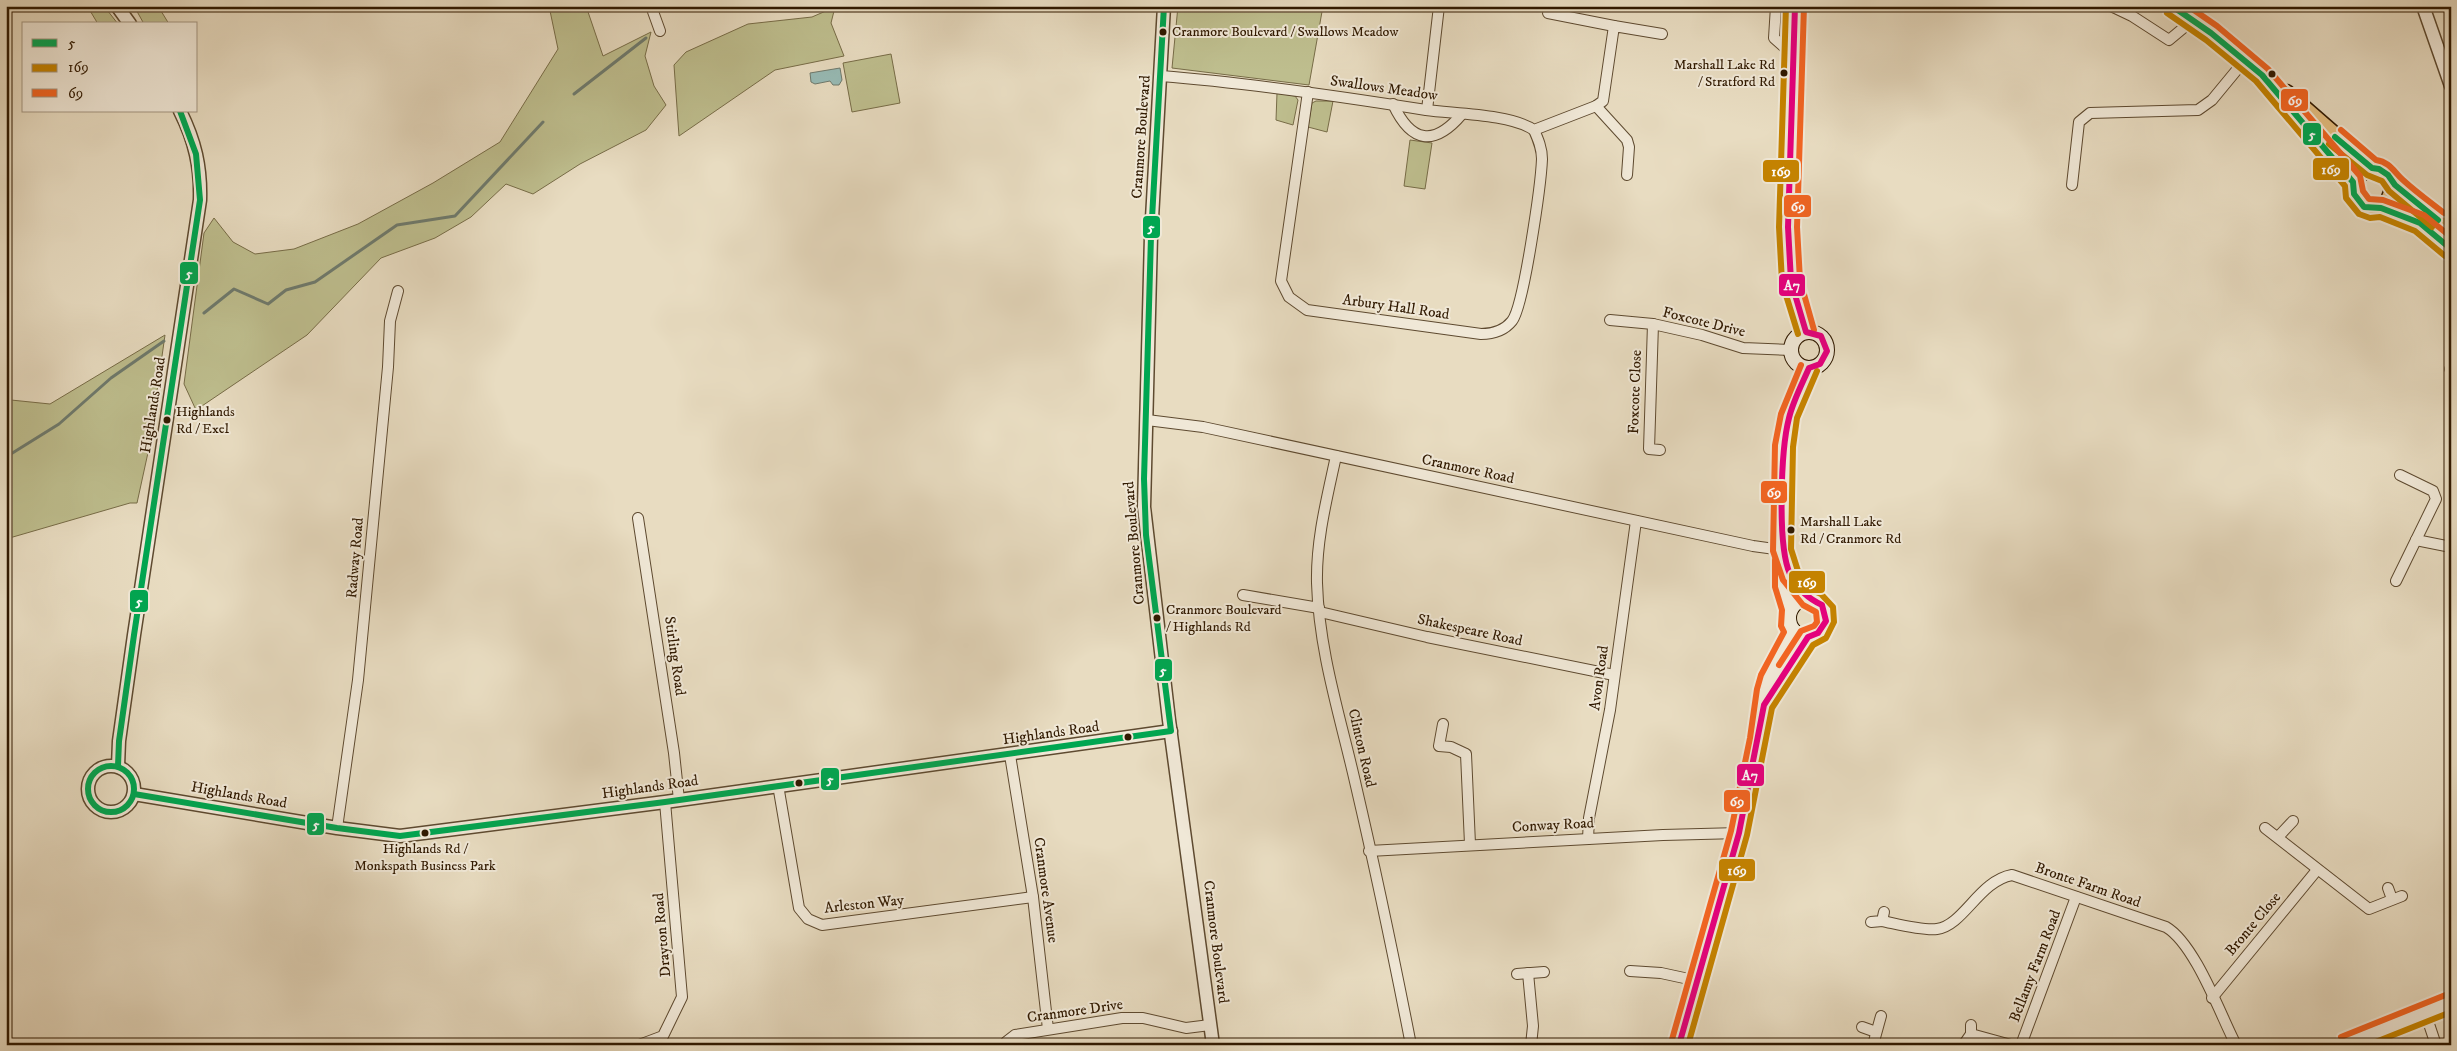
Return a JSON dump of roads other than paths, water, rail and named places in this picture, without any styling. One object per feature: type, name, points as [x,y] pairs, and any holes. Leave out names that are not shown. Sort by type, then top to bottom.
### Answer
[{"type":"highway","points":[[2172,6],[2193,20],[2301,105],[2372,168]]},
{"type":"highway","points":[[2262,74],[2353,182],[2353,189],[2359,202],[2371,209],[2381,208],[2420,223],[2451,249]]},
{"type":"highway","points":[[2353,182],[2363,172],[2372,168],[2379,169],[2388,175],[2395,185],[2451,230]]},
{"type":"highway","points":[[2381,208],[2392,196],[2395,185]]},
{"type":"main road","points":[[1795,6],[1788,228],[1791,281],[1806,332]]},
{"type":"main road","points":[[1791,609],[1784,586],[1784,446],[1789,416],[1808,368],[1821,363],[1826,357],[1827,348],[1821,336],[1816,333],[1806,332],[1794,340],[1791,350],[1796,362],[1808,368]]},
{"type":"main road","points":[[1783,555],[1790,575],[1809,599],[1822,605],[1827,618],[1826,624],[1818,634],[1808,637],[1794,631],[1788,617],[1791,609],[1798,602],[1809,599]]},
{"type":"main road","points":[[1680,1045],[1739,833],[1759,739],[1769,679],[1794,631]]},
{"type":"main road","points":[[1764,705],[1808,637]]},
{"type":"street","points":[[117,6],[129,22]]},
{"type":"street","name":"Cranmore Boulevard","points":[[1164,6],[1151,236],[1144,478],[1146,536],[1212,1045]]},
{"type":"street","points":[[1427,110],[1439,6]]},
{"type":"street","points":[[1776,6],[1774,38],[1792,54]]},
{"type":"street","points":[[2111,6],[2132,16],[2169,40],[2193,20]]},
{"type":"street","points":[[2423,6],[2451,85]]},
{"type":"street","points":[[654,7],[660,31]]},
{"type":"street","points":[[1548,13],[1662,34]]},
{"type":"street","points":[[1534,130],[1603,102],[1606,92],[1614,26]]},
{"type":"street","points":[[2072,185],[2079,122],[2090,112],[2198,110],[2212,100],[2245,60]]},
{"type":"street","name":"Swallows Meadow","points":[[1161,76],[1308,92],[1393,104],[1524,123],[1534,130]]},
{"type":"street","name":"Arbury Hall Road","points":[[1308,92],[1282,281],[1289,297],[1308,310],[1481,334],[1492,334],[1504,328],[1518,310],[1531,235],[1542,159],[1540,143],[1534,130]]},
{"type":"street","points":[[1393,104],[1407,129],[1417,135],[1430,136],[1450,128],[1462,114]]},
{"type":"street","points":[[1596,106],[1627,140],[1629,147],[1627,175]]},
{"type":"street","name":"Highlands Road","points":[[118,766],[119,741],[134,635],[200,200],[198,155],[192,133],[181,112]]},
{"type":"street","name":"Radway Road","points":[[337,828],[358,680],[388,367],[390,321],[398,291]]},
{"type":"street","name":"Foxcote Drive","points":[[1610,320],[1653,324],[1702,335],[1743,348],[1791,350]]},
{"type":"street","name":"Foxcote Close","points":[[1653,324],[1648,449],[1660,450]]},
{"type":"street","name":"Cranmore Road","points":[[1147,420],[1203,427],[1752,546],[1783,555]]},
{"type":"street","name":"Clinton Road","points":[[1336,456],[1318,550],[1319,610],[1329,674],[1356,786],[1411,1045]]},
{"type":"street","points":[[2396,581],[2436,499],[2433,492],[2400,475]]},
{"type":"street","name":"Stirling Road","points":[[638,518],[674,753],[678,800]]},
{"type":"street","name":"Avon Road","points":[[1588,839],[1589,818],[1610,710],[1636,521]]},
{"type":"street","points":[[2416,540],[2451,547]]},
{"type":"street","name":"Shakespeare Road","points":[[1243,595],[1319,610],[1427,637],[1614,675]]},
{"type":"street","points":[[1443,724],[1439,746],[1452,747],[1466,754],[1470,844]]},
{"type":"street","name":"Highlands Road","points":[[134,794],[337,828],[400,836],[665,802],[1171,731]]},
{"type":"street","name":"Cranmore Avenue","points":[[1010,755],[1033,897],[1048,1029]]},
{"type":"street","points":[[108,766],[118,766],[132,777],[134,794],[129,804],[119,810],[108,812],[97,807],[91,799],[88,788],[94,774],[108,766]]},
{"type":"street","name":"Arleston Way","points":[[778,785],[799,908],[808,919],[822,924],[1033,897]]},
{"type":"street","name":"Drayton Road","points":[[639,1045],[663,1036],[682,997],[665,802]]},
{"type":"street","points":[[2278,837],[2293,821]]},
{"type":"street","points":[[2265,828],[2369,909],[2397,898],[2388,888]]},
{"type":"street","name":"Conway Road","points":[[1369,851],[1470,844],[1739,833]]},
{"type":"street","name":"Bronte Close","points":[[2212,998],[2317,870]]},
{"type":"street","name":"Bronte Farm Road","points":[[1871,922],[1883,917],[1935,930],[1947,926],[1992,882],[2001,877],[2012,875],[2174,932],[2192,955],[2236,1045]]},
{"type":"street","name":"Bellamy Farm Road","points":[[2021,1045],[2076,897]]},
{"type":"street","points":[[1630,971],[1661,973],[1698,981]]},
{"type":"street","points":[[1531,1045],[1533,1026],[1522,973],[1544,972]]},
{"type":"street","points":[[2344,1045],[2451,1002]]},
{"type":"street","points":[[2425,1012],[2436,1045]]},
{"type":"street","points":[[1872,1045],[1882,1016]]},
{"type":"street","name":"Cranmore Drive","points":[[1006,1042],[1015,1034],[1122,1018],[1144,1018],[1186,1028],[1210,1025]]},
{"type":"street","points":[[1862,1027],[1876,1032]]},
{"type":"street","points":[[1964,1044],[1971,1030],[2010,1045]]},
{"type":"water","points":[[840,68],[842,80],[839,85],[833,85],[830,81],[815,84],[811,82],[810,73]]},
{"type":"waterway","points":[[574,94],[646,38]]},
{"type":"waterway","points":[[204,313],[234,289],[268,304],[286,290],[315,282],[397,225],[455,216],[543,122]]},
{"type":"waterway","points":[[6,457],[59,424],[111,378],[164,341]]},
{"type":"place","name":"Cranmore Boulevard / Swallows Meadow","points":[[1163,32]]},
{"type":"place","name":"Marshall Lake Rd / Stratford Rd","points":[[1784,73]]},
{"type":"place","name":"Highlands Rd / Exel","points":[[167,420]]},
{"type":"place","name":"Marshall Lake Rd / Cranmore Rd","points":[[1791,530]]},
{"type":"place","name":"Cranmore Boulevard / Highlands Rd","points":[[1157,618]]},
{"type":"place","name":"Highlands Rd / Monkspath Business Park","points":[[425,833]]}]
